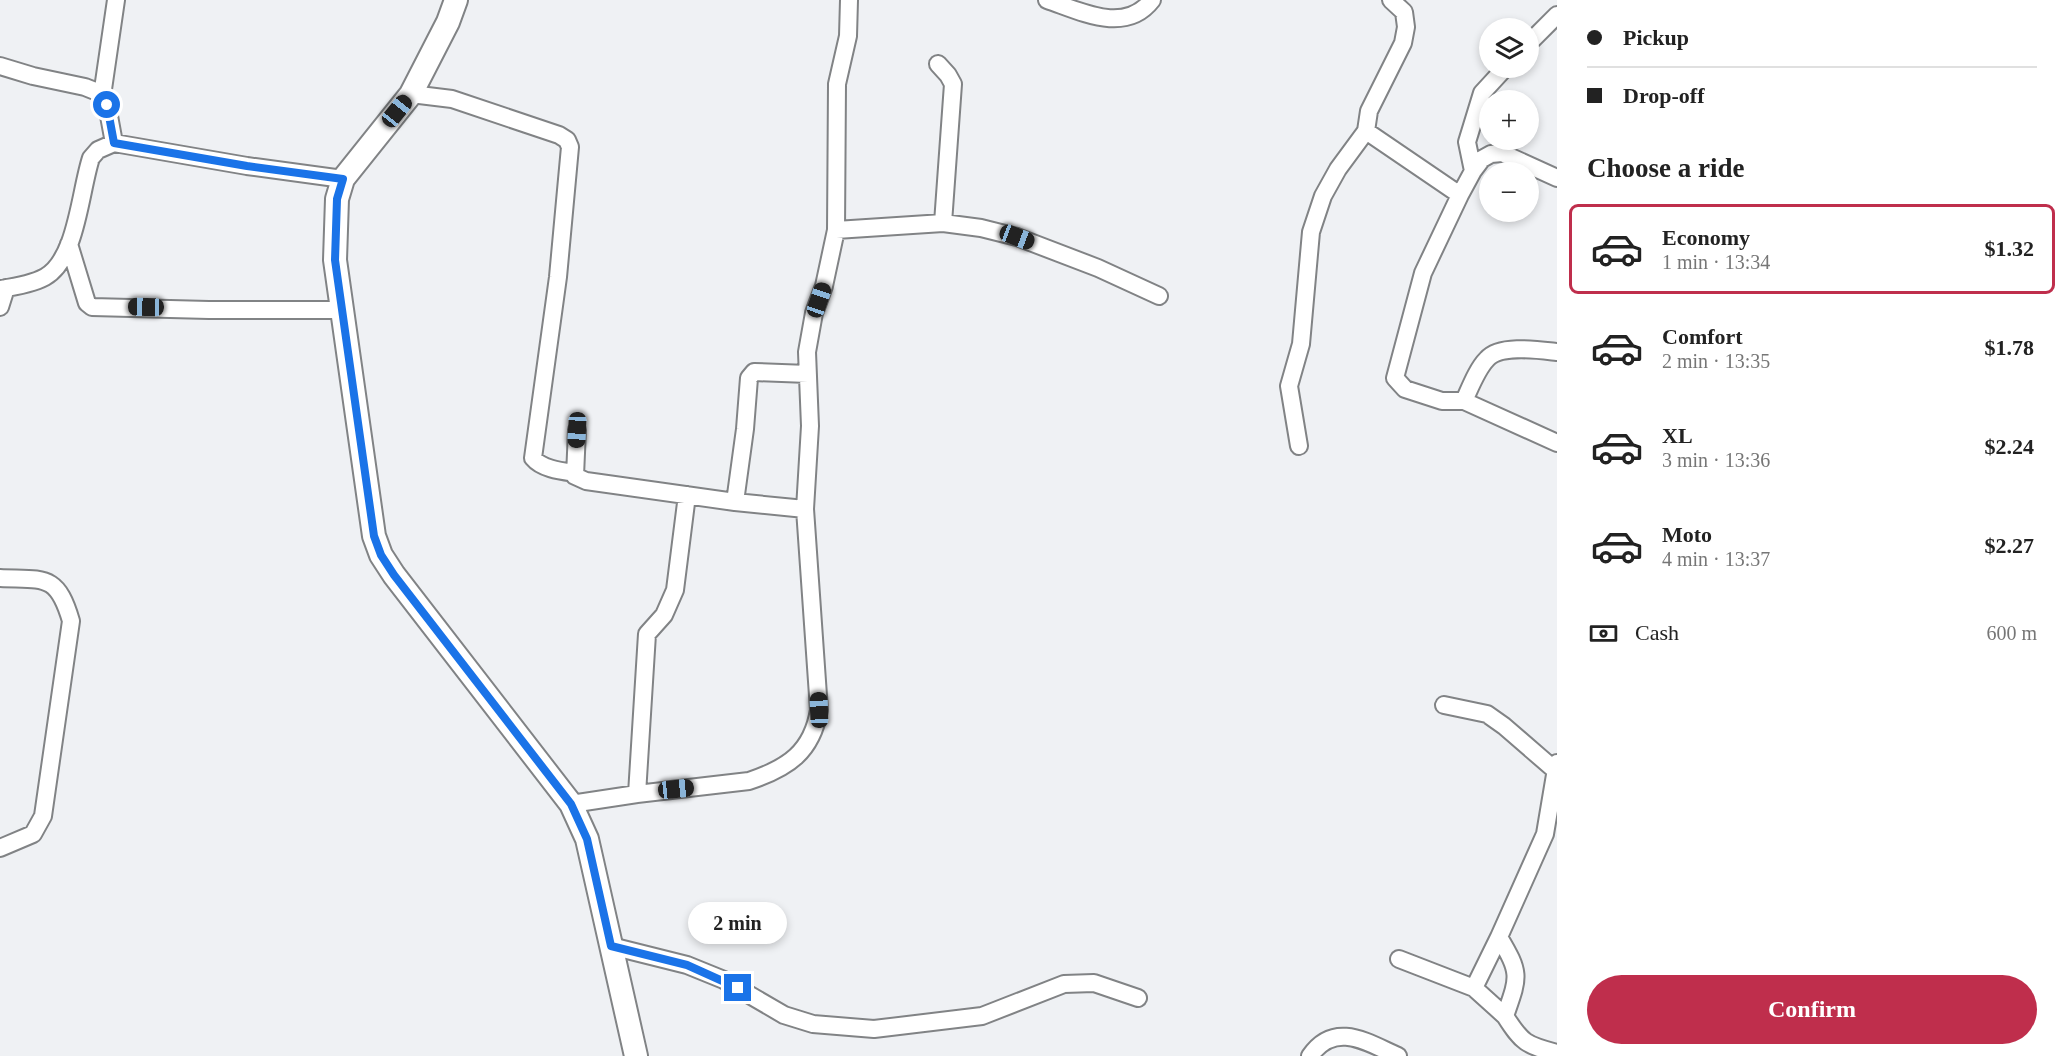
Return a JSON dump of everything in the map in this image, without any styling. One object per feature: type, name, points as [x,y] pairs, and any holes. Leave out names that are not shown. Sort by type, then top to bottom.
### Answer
[{"type":"street","points":[[102,96],[116,0]]},
{"type":"street","points":[[456,0],[448,22],[411,94],[343,179],[337,199],[335,260],[374,536],[381,555],[435,630],[571,804],[587,839],[636,1056]]},
{"type":"street","points":[[571,804],[749,781],[771,773],[790,762],[807,745],[813,735],[819,710],[805,509],[810,426],[807,352],[814,313],[824,286],[836,230],[837,84],[848,36],[849,0]]},
{"type":"street","points":[[1047,0],[1093,16],[1117,20],[1133,16],[1152,0]]},
{"type":"street","points":[[1299,446],[1289,386],[1301,344],[1311,232],[1323,196],[1338,170],[1366,131],[1369,111],[1403,44],[1406,27],[1404,12],[1391,0]]},
{"type":"street","points":[[1539,33],[1557,15]]},
{"type":"street","points":[[938,64],[948,75],[952,84],[943,223]]},
{"type":"street","points":[[0,66],[85,87],[102,96],[107,105],[114,143]]},
{"type":"street","points":[[1473,171],[1467,142],[1482,93],[1495,78]]},
{"type":"street","points":[[411,94],[452,99],[559,135],[567,140],[570,147],[558,277],[533,458],[537,463],[545,466],[575,473]]},
{"type":"street","points":[[1366,131],[1460,195]]},
{"type":"street","points":[[0,307],[3,288],[44,278],[56,270],[69,244],[91,158],[98,150],[114,143],[247,166],[343,179]]},
{"type":"street","points":[[1557,178],[1502,153],[1491,154],[1482,159],[1460,195],[1423,273],[1395,378],[1404,389],[1442,401],[1464,401],[1557,443]]},
{"type":"street","points":[[836,230],[943,223],[981,228],[1017,237],[1108,272],[1159,296]]},
{"type":"street","points":[[69,244],[87,303],[92,307],[342,310]]},
{"type":"street","points":[[1464,401],[1484,362],[1497,351],[1557,352]]},
{"type":"street","points":[[735,502],[749,378],[754,372],[807,374]]},
{"type":"street","points":[[577,430],[575,473],[578,478],[593,483],[805,509]]},
{"type":"street","points":[[636,794],[647,634],[664,615],[675,590],[687,495]]},
{"type":"street","points":[[0,578],[33,579],[52,585],[65,600],[71,621],[43,816],[33,834],[0,848]]},
{"type":"street","points":[[1444,705],[1487,714],[1556,767],[1545,834],[1474,988]]},
{"type":"street","points":[[1499,937],[1516,969],[1517,982],[1505,1016]]},
{"type":"street","points":[[611,946],[687,965],[724,980],[784,1016],[813,1024],[874,1029],[982,1016],[1064,984],[1094,983],[1138,998]]},
{"type":"street","points":[[1399,959],[1474,988],[1505,1016],[1521,1039],[1531,1046],[1557,1053]]},
{"type":"street","points":[[1310,1056],[1325,1042],[1336,1036],[1354,1037],[1398,1056]]},
{"type":"route","points":[[107,105],[114,143],[247,166],[343,179],[337,199],[335,260],[374,536],[381,555],[471,676],[571,804],[587,839],[611,946],[687,965],[738,988]]}]
